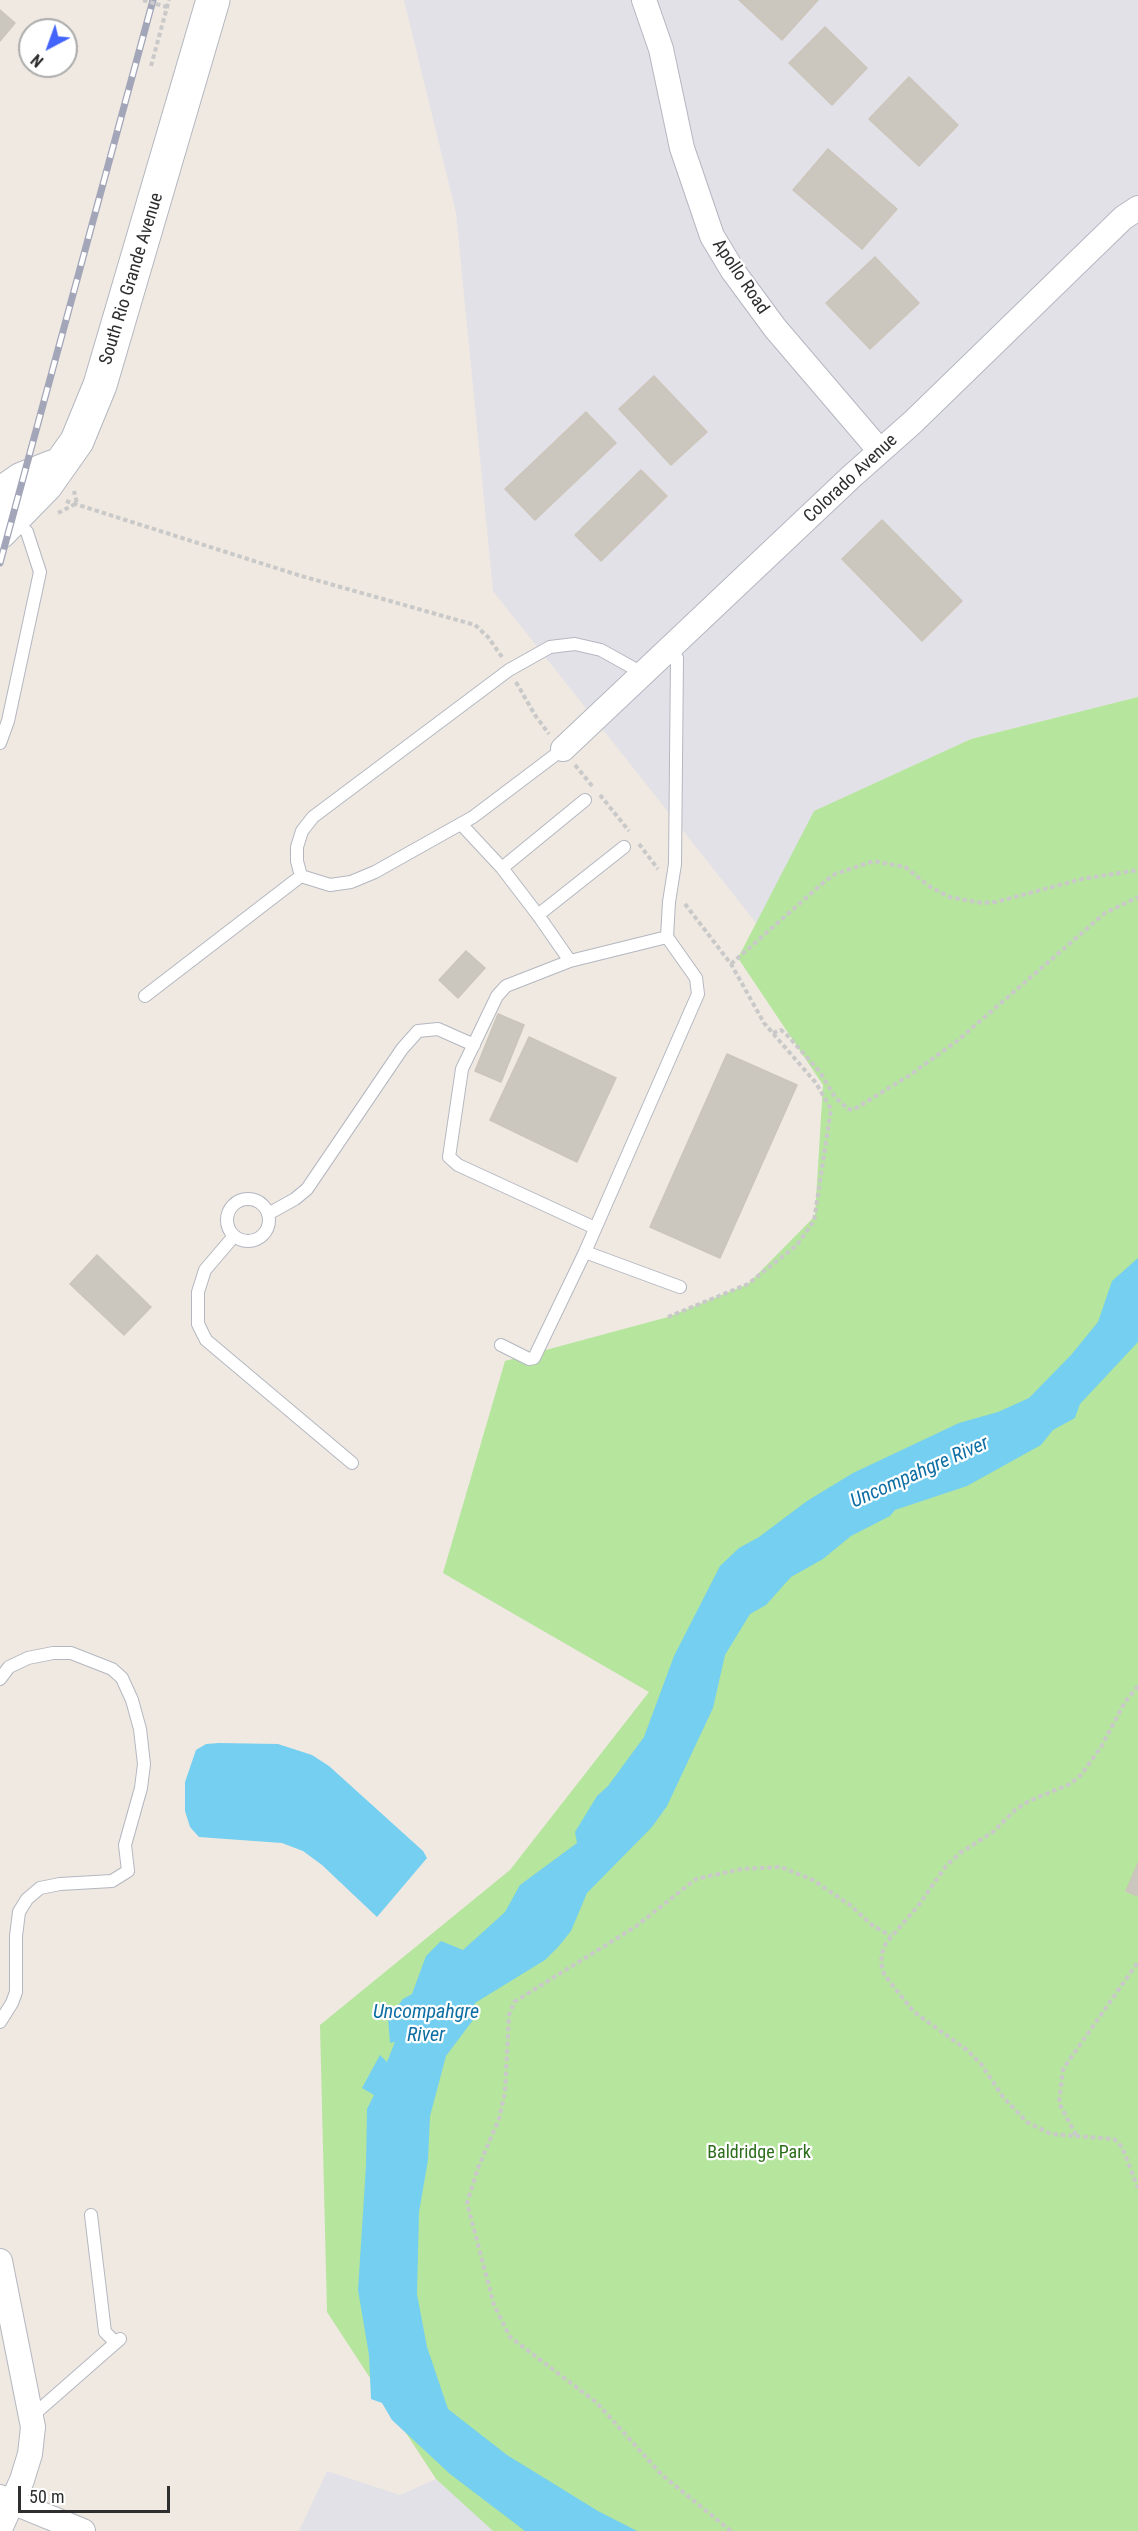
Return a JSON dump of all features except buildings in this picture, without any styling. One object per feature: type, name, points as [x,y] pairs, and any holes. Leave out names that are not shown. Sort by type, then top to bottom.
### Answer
[{"type":"street","name":"South Rio Grande Avenue","points":[[4,515],[36,495],[62,462],[77,441],[100,385],[213,0]]},
{"type":"street","name":"Apollo Road","points":[[644,0],[661,49],[682,148],[712,236],[733,271],[775,328],[880,451]]},
{"type":"street","name":"Colorado Avenue","points":[[562,748],[913,422],[1123,218],[1138,208]]},
{"type":"street","points":[[4,515],[22,479],[62,462]]},
{"type":"street","points":[[0,2261],[33,2427],[30,2454],[22,2480],[5,2500],[0,2529]]},
{"type":"street","points":[[5,2500],[82,2531]]},
{"type":"lane","points":[[0,743],[8,721],[40,572],[27,532],[4,515]]},
{"type":"lane","points":[[301,876],[297,861],[297,847],[302,831],[313,817],[509,670],[550,647],[575,644],[602,650],[644,674]]},
{"type":"lane","points":[[501,1345],[529,1359],[534,1358],[585,1252],[698,994],[696,978],[668,937],[671,886],[675,864],[677,658],[672,647]]},
{"type":"lane","points":[[301,876],[330,885],[351,882],[375,872],[461,824],[562,748]]},
{"type":"lane","points":[[502,868],[585,800]]},
{"type":"lane","points":[[461,824],[502,868],[570,961]]},
{"type":"lane","points":[[538,915],[624,847]]},
{"type":"lane","points":[[145,996],[301,876]]},
{"type":"lane","points":[[595,1228],[458,1165],[449,1157],[462,1069],[497,996],[506,986],[570,961],[668,937]]},
{"type":"lane","points":[[268,1214],[295,1199],[307,1189],[402,1049],[418,1031],[438,1029],[474,1045]]},
{"type":"lane","points":[[247,1198],[261,1202],[268,1214],[268,1227],[260,1238],[247,1241],[234,1236],[226,1224],[226,1216],[233,1204],[247,1198]]},
{"type":"lane","points":[[234,1236],[205,1270],[198,1292],[198,1324],[206,1340],[352,1462]]},
{"type":"lane","points":[[585,1252],[680,1287]]},
{"type":"lane","points":[[0,1679],[9,1667],[28,1658],[53,1653],[71,1653],[112,1669],[122,1678],[132,1700],[140,1729],[144,1764],[141,1788],[125,1845],[128,1871],[112,1881],[60,1884],[40,1888],[27,1899],[20,1912],[16,1936],[16,1992],[0,2022]]},
{"type":"lane","points":[[31,2417],[119,2340],[105,2332],[91,2215]]},
{"type":"path","points":[[143,0],[167,8]]},
{"type":"path","points":[[151,66],[169,0]]},
{"type":"path","points":[[36,495],[77,503],[298,574],[475,625],[488,637],[535,715],[731,964],[755,1009],[816,1083],[831,1109],[814,1221],[797,1245],[748,1284],[668,1317]]},
{"type":"path","points":[[731,964],[835,874],[874,861],[905,867],[929,886],[949,897],[970,903],[996,902],[1082,879],[1138,870]]},
{"type":"path","points":[[773,1033],[781,1030],[788,1036],[820,1072],[835,1097],[848,1109],[853,1110],[910,1075],[957,1041],[1105,913],[1138,897]]},
{"type":"path","points":[[1138,1686],[1125,1702],[1101,1747],[1081,1775],[1070,1784],[1029,1801],[1015,1810],[993,1832],[960,1853],[928,1888],[918,1906],[891,1936],[882,1953],[884,1974],[914,2012],[967,2050],[981,2064],[1003,2097],[1027,2122],[1051,2134],[1064,2137],[1076,2135],[1114,2139],[1122,2147],[1138,2188]]},
{"type":"path","points":[[731,2531],[662,2475],[596,2402],[510,2337],[494,2305],[467,2203],[478,2168],[499,2119],[505,2092],[509,2015],[514,2002],[635,1927],[696,1879],[742,1869],[781,1867],[813,1880],[850,1905],[872,1925],[891,1936]]},
{"type":"path","points":[[1076,2135],[1059,2103],[1063,2068],[1138,1962]]},
{"type":"shaded area","points":[[404,0],[1138,0],[1138,697],[971,739],[815,811],[757,924],[493,591],[456,213]]},
{"type":"shaded area","points":[[327,2471],[400,2495],[436,2479],[497,2531],[299,2531]]},
{"type":"green space","name":"Baldridge Park","points":[[1138,697],[1138,2531],[493,2531],[436,2479],[327,2312],[320,2025],[510,1870],[649,1692],[443,1573],[505,1361],[668,1317],[748,1284],[815,1216],[823,1085],[738,958],[814,811],[971,739]]},
{"type":"water","name":"Uncompahgre River","points":[[1138,1258],[1138,1342],[1080,1404],[1075,1418],[1053,1430],[1041,1445],[967,1486],[895,1510],[890,1516],[851,1536],[823,1559],[791,1577],[766,1605],[750,1614],[725,1655],[713,1708],[667,1806],[652,1827],[587,1893],[571,1931],[559,1946],[545,1960],[475,2003],[473,2020],[446,2056],[430,2116],[428,2160],[419,2212],[417,2294],[427,2347],[448,2409],[507,2455],[598,2511],[637,2531],[525,2531],[450,2474],[392,2420],[382,2403],[371,2399],[369,2355],[358,2290],[366,2166],[367,2109],[374,2095],[362,2088],[380,2055],[387,2062],[395,2042],[390,2043],[388,2018],[403,1999],[412,1994],[426,1956],[441,1941],[463,1950],[505,1912],[520,1885],[577,1843],[575,1832],[597,1796],[608,1786],[644,1737],[674,1656],[720,1566],[739,1548],[759,1537],[807,1501],[853,1473],[959,1423],[998,1412],[1029,1398],[1071,1355],[1098,1322],[1112,1281]]},
{"type":"water","points":[[206,1744],[278,1744],[312,1755],[329,1766],[423,1851],[427,1858],[377,1917],[322,1865],[303,1851],[282,1843],[199,1837],[190,1827],[185,1811],[185,1782],[196,1750]]},
{"type":"railway","points":[[0,563],[153,0]]}]
